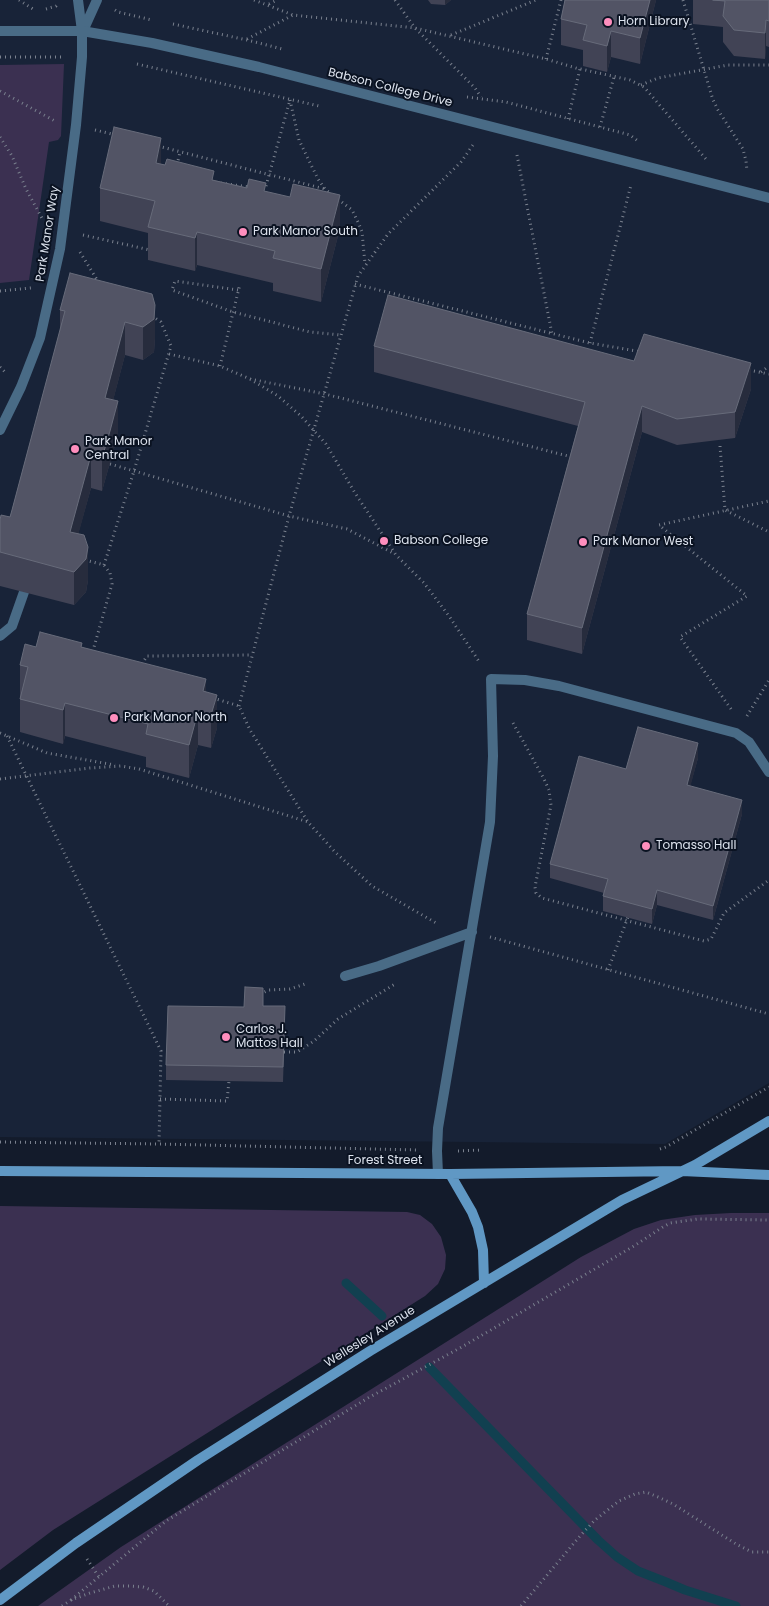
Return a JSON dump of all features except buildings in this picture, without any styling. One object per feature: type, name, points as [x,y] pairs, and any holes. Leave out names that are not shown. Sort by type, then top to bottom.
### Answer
[{"type":"main road","name":"Wellesley Avenue","points":[[0,1600],[76,1543],[198,1460],[362,1356],[622,1200],[682,1171],[769,1121]]},
{"type":"main road","name":"Forest Street","points":[[0,1171],[450,1174],[682,1171],[769,1175]]},
{"type":"main road","points":[[450,1174],[472,1212],[478,1227],[483,1250],[484,1282]]},
{"type":"street","name":"Park Manor Way","points":[[0,430],[21,387],[40,338],[60,249],[76,125],[82,57],[82,32],[78,0]]},
{"type":"street","points":[[82,32],[97,0]]},
{"type":"street","name":"Babson College Drive","points":[[0,32],[82,32],[152,43],[259,67],[769,198]]},
{"type":"street","points":[[0,636],[12,626],[24,592]]},
{"type":"street","points":[[438,1174],[438,1128],[472,932],[490,814],[493,756],[490,679],[525,680],[559,686],[736,733],[749,742],[769,772]]},
{"type":"street","points":[[345,976],[379,966],[472,932]]},
{"type":"path","points":[[19,0],[32,9],[38,9]]},
{"type":"path","points":[[43,10],[56,6],[60,0]]},
{"type":"path","points":[[254,0],[269,4],[293,15],[415,28],[630,80],[641,85],[706,160]]},
{"type":"path","points":[[269,4],[277,0]]},
{"type":"path","points":[[395,0],[415,28],[475,88],[481,98]]},
{"type":"path","points":[[450,36],[536,0]]},
{"type":"path","points":[[546,59],[560,0]]},
{"type":"path","points":[[683,0],[703,69],[718,110],[743,149],[748,174]]},
{"type":"path","points":[[110,6],[118,12],[155,20]]},
{"type":"path","points":[[164,22],[247,40],[293,15]]},
{"type":"path","points":[[0,57],[82,57]]},
{"type":"path","points":[[134,63],[326,108]]},
{"type":"path","points":[[641,85],[658,78],[728,65],[769,65]]},
{"type":"path","points":[[568,119],[580,69]]},
{"type":"path","points":[[600,127],[614,77]]},
{"type":"path","points":[[0,91],[56,122],[123,137]]},
{"type":"path","points":[[265,189],[290,100]]},
{"type":"path","points":[[290,100],[299,140],[318,179],[325,189],[352,210],[360,224],[365,265]]},
{"type":"path","points":[[437,924],[372,886],[335,852],[308,822],[250,730],[238,706],[289,516],[358,276],[388,234],[461,162],[506,102]]},
{"type":"path","points":[[0,136],[12,156],[26,189],[42,218],[49,226],[150,250]]},
{"type":"path","points":[[464,142],[482,147]]},
{"type":"path","points":[[152,144],[325,189]]},
{"type":"path","points":[[176,167],[180,152]]},
{"type":"path","points":[[509,153],[527,158]]},
{"type":"path","points":[[517,156],[552,334]]},
{"type":"path","points":[[220,188],[222,182],[256,188]]},
{"type":"path","points":[[590,343],[631,185],[640,187]]},
{"type":"path","points":[[77,245],[89,268],[102,286]]},
{"type":"path","points":[[238,290],[175,281],[172,290],[233,312],[310,332],[340,335]]},
{"type":"path","points":[[220,366],[240,284]]},
{"type":"path","points":[[355,284],[590,343],[647,353]]},
{"type":"path","points":[[0,291],[53,286]]},
{"type":"path","points":[[104,565],[171,346],[161,322],[148,313]]},
{"type":"path","points":[[169,354],[220,366],[250,379],[325,394],[568,456]]},
{"type":"path","points":[[760,372],[769,366]]},
{"type":"path","points":[[741,369],[769,374]]},
{"type":"path","points":[[720,446],[726,510]]},
{"type":"path","points":[[110,464],[289,516],[347,529],[396,554]]},
{"type":"path","points":[[742,724],[680,637],[747,596],[659,525],[769,501]]},
{"type":"path","points":[[726,510],[769,532]]},
{"type":"path","points":[[80,558],[104,565],[110,573],[112,584],[90,663]]},
{"type":"path","points":[[138,669],[147,656],[252,655]]},
{"type":"path","points":[[736,733],[769,680]]},
{"type":"path","points":[[210,697],[238,706]]},
{"type":"path","points":[[0,733],[47,753],[139,769],[308,822]]},
{"type":"path","points":[[6,736],[161,1051],[158,1144]]},
{"type":"path","points":[[0,779],[121,766]]},
{"type":"path","points":[[719,922],[724,913],[769,880]]},
{"type":"path","points":[[608,970],[628,918]]},
{"type":"path","points":[[472,932],[769,1014]]},
{"type":"path","points":[[257,1002],[260,995],[269,990],[290,989],[308,983]]},
{"type":"path","points":[[284,1052],[297,1052],[314,1041],[338,1019],[395,984]]},
{"type":"path","points":[[160,1099],[227,1101],[229,1081]]},
{"type":"path","points":[[656,1150],[666,1147],[769,1087]]},
{"type":"path","points":[[0,1142],[437,1151],[486,1150]]},
{"type":"path","points":[[62,1606],[166,1521],[368,1398],[469,1344],[670,1223],[698,1219],[769,1220]]},
{"type":"path","points":[[521,1606],[595,1520],[619,1500],[635,1494],[646,1492],[673,1504],[752,1552],[769,1552]]},
{"type":"path","points":[[86,1558],[99,1576]]},
{"type":"path","points":[[71,1600],[115,1586],[143,1587],[154,1591],[169,1606]]},
{"type":"shaded area","name":"Babson College","points":[[0,0],[769,0],[769,1083],[665,1144],[0,1137]]},
{"type":"shaded area","points":[[64,64],[61,136],[58,140],[49,142],[29,280],[0,283],[0,65]]},
{"type":"shaded area","points":[[0,1206],[407,1212],[420,1215],[432,1224],[441,1237],[446,1255],[445,1269],[438,1284],[425,1296],[53,1530],[0,1570]]},
{"type":"shaded area","points":[[769,1213],[769,1606],[38,1606],[121,1547],[581,1257],[634,1229],[661,1220],[695,1215]]},
{"type":"waterway","points":[[346,1283],[382,1316]]},
{"type":"waterway","points":[[429,1367],[598,1540],[617,1557],[638,1571],[685,1590],[736,1606]]},
{"type":"place","name":"Horn Library","points":[[608,22]]},
{"type":"place","name":"Park Manor South","points":[[243,232]]},
{"type":"place","name":"Park Manor Central","points":[[75,449]]},
{"type":"place","name":"Babson College","points":[[384,541]]},
{"type":"place","name":"Park Manor West","points":[[583,542]]},
{"type":"place","name":"Park Manor North","points":[[114,718]]},
{"type":"place","name":"Tomasso Hall","points":[[646,846]]},
{"type":"place","name":"Carlos J. Mattos Hall","points":[[226,1037]]}]
